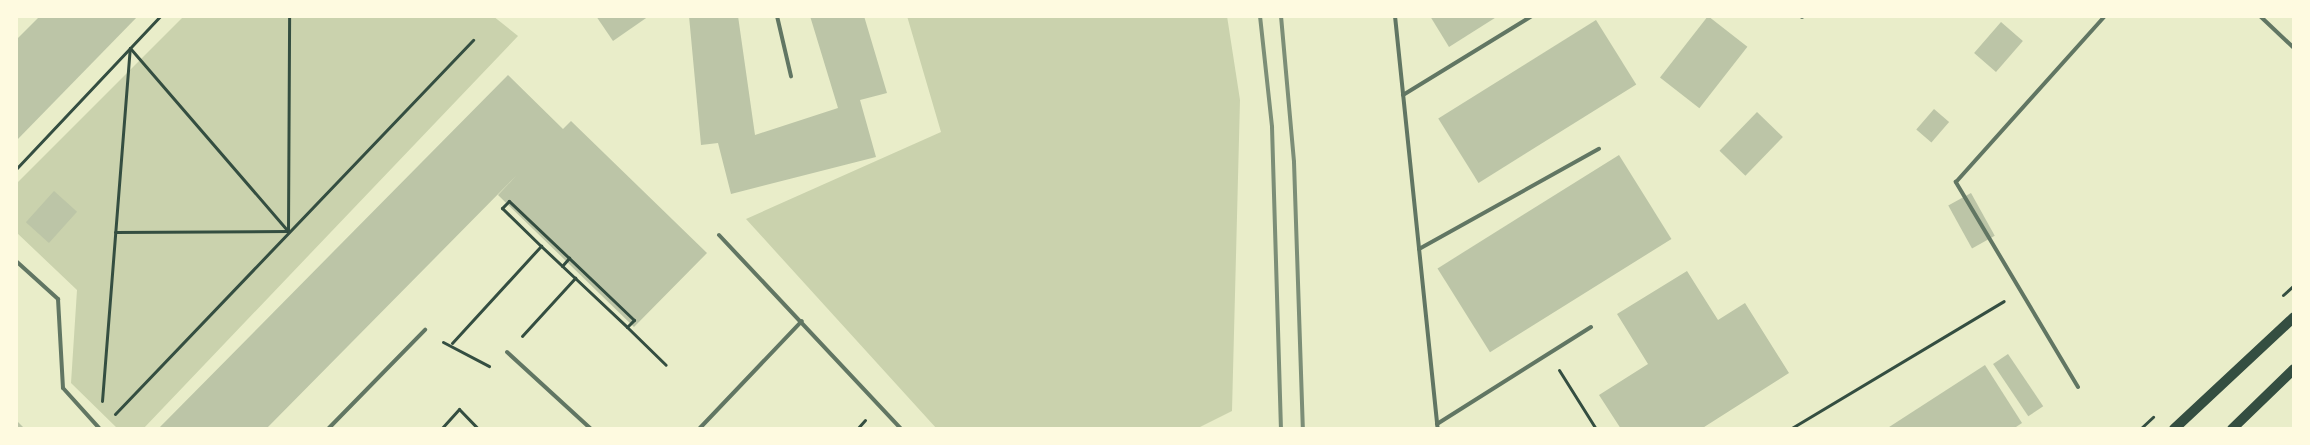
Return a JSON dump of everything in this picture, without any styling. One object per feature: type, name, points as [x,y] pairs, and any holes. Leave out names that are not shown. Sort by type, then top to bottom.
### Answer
[{"type":"main road","points":[[2174,429],[2294,317]]},
{"type":"main road","points":[[2232,429],[2294,369]]},
{"type":"lane","points":[[777,16],[791,76]]},
{"type":"lane","points":[[1395,16],[1438,426],[1591,328]]},
{"type":"lane","points":[[1403,95],[1532,16]]},
{"type":"lane","points":[[2078,387],[1956,182],[2105,16]]},
{"type":"lane","points":[[2260,16],[2294,48]]},
{"type":"lane","points":[[1419,249],[1598,149]]},
{"type":"lane","points":[[719,235],[802,320],[901,429]]},
{"type":"lane","points":[[16,261],[58,299],[63,388],[100,429]]},
{"type":"lane","points":[[699,429],[802,320]]},
{"type":"lane","points":[[328,429],[425,330]]},
{"type":"lane","points":[[507,352],[591,429]]},
{"type":"path","points":[[16,169],[160,16]]},
{"type":"path","points":[[288,231],[289,16]]},
{"type":"path","points":[[108,422],[288,231],[473,40]]},
{"type":"path","points":[[130,48],[288,231]]},
{"type":"path","points":[[102,409],[130,48]]},
{"type":"path","points":[[627,328],[634,320],[509,201],[502,208],[541,246],[627,328],[666,365]]},
{"type":"path","points":[[115,232],[288,231]]},
{"type":"path","points":[[452,343],[541,246]]},
{"type":"path","points":[[562,266],[570,258]]},
{"type":"path","points":[[1790,429],[2020,292]]},
{"type":"path","points":[[1548,354],[1596,429]]},
{"type":"path","points":[[441,429],[459,409],[478,429]]},
{"type":"green space","points":[[184,16],[493,16],[518,36],[143,429],[118,429],[71,383],[77,290],[16,232],[16,184]]},
{"type":"green space","points":[[907,16],[1227,16],[1240,100],[1232,411],[1196,429],[937,429],[746,219],[941,132]]},
{"type":"building","points":[[40,16],[138,16],[16,141],[16,40]]},
{"type":"building","points":[[596,16],[649,16],[613,41]]},
{"type":"building","points":[[689,16],[738,16],[755,135],[838,108],[810,16],[864,16],[887,93],[860,100],[876,157],[731,194],[718,143],[701,145]]},
{"type":"building","points":[[1430,16],[1498,16],[1449,47]]},
{"type":"building","points":[[1708,16],[1747,47],[1699,108],[1660,77]]},
{"type":"building","points":[[1596,20],[1636,84],[1479,183],[1438,119]]},
{"type":"building","points":[[2001,22],[2023,41],[1996,72],[1974,53]]},
{"type":"building","points":[[508,75],[563,129],[571,121],[707,253],[634,327],[498,195],[516,176],[266,429],[158,429]]},
{"type":"building","points":[[1934,109],[1949,122],[1931,142],[1916,129]]},
{"type":"building","points":[[1757,112],[1783,137],[1745,176],[1719,151]]},
{"type":"building","points":[[1619,155],[1671,239],[1490,352],[1438,268]]},
{"type":"building","points":[[54,191],[77,212],[49,243],[26,222]]},
{"type":"building","points":[[1971,193],[1995,236],[1972,248],[1948,206]]},
{"type":"building","points":[[1687,271],[1718,320],[1745,303],[1789,373],[1701,429],[1621,429],[1599,395],[1648,364],[1617,314]]},
{"type":"building","points":[[2008,354],[2043,406],[2028,416],[1993,364]]},
{"type":"building","points":[[1985,365],[2022,423],[2013,429],[1886,429]]},
{"type":"building","points":[[16,420],[25,429],[16,429]]},
{"type":"railway","points":[[1260,16],[1272,127],[1281,429]]},
{"type":"railway","points":[[1281,16],[1294,162],[1303,429]]}]
